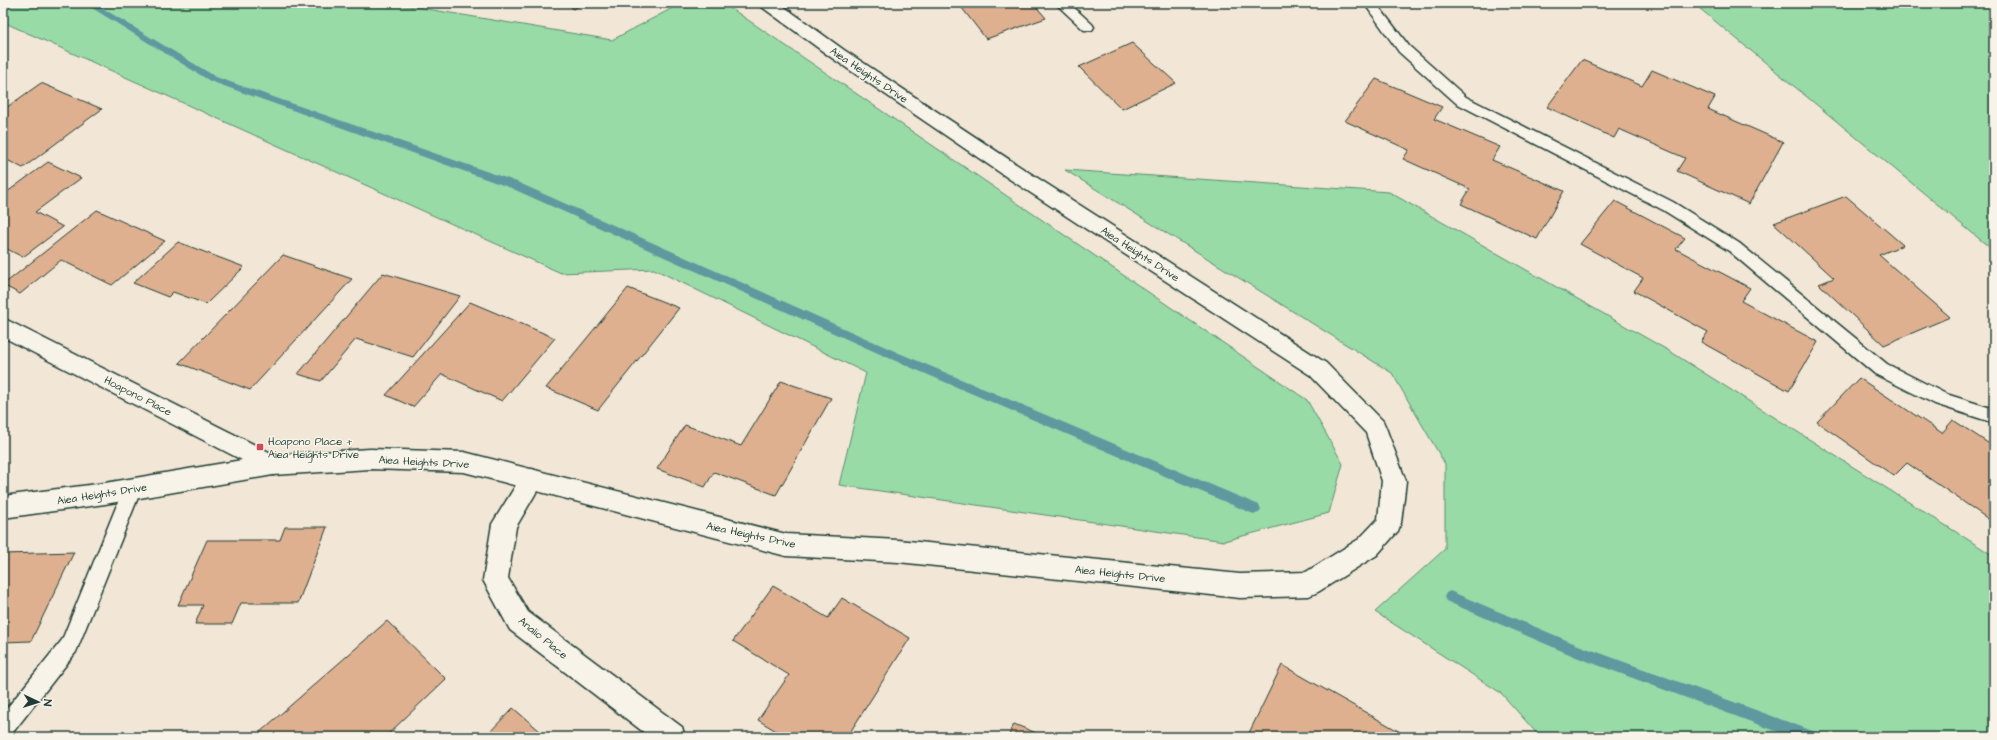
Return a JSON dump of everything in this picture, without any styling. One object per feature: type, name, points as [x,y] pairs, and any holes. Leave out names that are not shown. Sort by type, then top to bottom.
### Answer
[{"type":"street","name":"Aiea Heights Drive","points":[[3,507],[132,490],[273,465],[370,459],[464,462],[532,479],[628,506],[786,545],[898,551],[1240,586],[1309,584],[1368,548],[1389,523],[1394,481],[1374,428],[1318,369],[1012,171],[838,54],[768,3]]},
{"type":"street","name":"Hoapono Place","points":[[3,326],[273,465]]},
{"type":"street","name":"Analio Place","points":[[532,479],[504,524],[495,580],[519,621],[672,737]]},
{"type":"lane","points":[[1061,3],[1088,27]]},
{"type":"lane","points":[[1370,3],[1404,49],[1461,100],[1668,206],[1734,247],[1881,369],[1941,399],[1994,416]]},
{"type":"lane","points":[[3,729],[70,646],[132,490]]},
{"type":"green space","points":[[3,3],[391,3],[612,40],[682,3],[723,3],[1307,400],[1343,464],[1329,513],[1224,541],[839,485],[866,373],[654,269],[561,273],[3,22]]},
{"type":"green space","points":[[1693,3],[1994,3],[1994,251]]},
{"type":"green space","points":[[1065,170],[1389,192],[1671,352],[1994,556],[1994,737],[1540,737],[1501,693],[1375,612],[1445,549],[1445,464],[1392,373]]},
{"type":"building","points":[[568,3],[586,3],[573,9]]},
{"type":"building","points":[[958,3],[1033,3],[1046,18],[986,39]]},
{"type":"building","points":[[1132,43],[1176,83],[1122,109],[1079,67]]},
{"type":"building","points":[[1582,60],[1642,86],[1652,70],[1715,97],[1708,109],[1783,142],[1749,204],[1677,171],[1685,158],[1619,129],[1614,138],[1547,107]]},
{"type":"building","points":[[1376,79],[1442,107],[1434,119],[1500,147],[1492,160],[1564,191],[1537,239],[1461,204],[1470,189],[1403,159],[1409,150],[1345,121]]},
{"type":"building","points":[[41,83],[102,109],[23,168],[3,158],[3,110]]},
{"type":"building","points":[[48,162],[81,178],[35,212],[63,227],[23,257],[3,247],[3,195]]},
{"type":"building","points":[[1846,196],[1903,245],[1879,255],[1950,317],[1884,345],[1819,284],[1834,278],[1774,223]]},
{"type":"building","points":[[1615,201],[1685,238],[1676,249],[1750,288],[1741,301],[1818,342],[1789,391],[1701,342],[1708,332],[1634,291],[1643,278],[1580,244]]},
{"type":"building","points":[[97,210],[165,241],[112,285],[61,260],[20,294],[3,285]]},
{"type":"building","points":[[178,242],[244,267],[206,304],[173,292],[168,297],[133,283]]},
{"type":"building","points":[[283,255],[352,279],[250,390],[179,363]]},
{"type":"building","points":[[383,273],[460,296],[413,357],[356,339],[321,381],[298,374]]},
{"type":"building","points":[[628,288],[679,308],[598,410],[546,388]]},
{"type":"building","points":[[470,302],[555,338],[502,401],[442,374],[413,407],[386,395]]},
{"type":"building","points":[[1859,378],[1942,433],[1953,420],[1994,447],[1994,523],[1907,463],[1894,476],[1817,422]]},
{"type":"building","points":[[781,381],[831,398],[776,495],[714,472],[705,487],[657,469],[685,425],[741,446]]},
{"type":"building","points":[[285,527],[327,527],[298,603],[241,603],[232,624],[195,624],[203,605],[178,605],[207,540],[280,540]]},
{"type":"building","points":[[74,552],[31,641],[3,642],[3,554]]},
{"type":"building","points":[[773,586],[828,618],[842,598],[910,638],[847,737],[786,737],[758,720],[789,675],[733,641]]},
{"type":"building","points":[[387,621],[446,679],[385,737],[263,737],[259,733]]},
{"type":"building","points":[[1282,665],[1409,737],[1257,737],[1249,733]]},
{"type":"building","points":[[513,708],[547,737],[485,737]]},
{"type":"building","points":[[1014,724],[1046,737],[1008,737]]},
{"type":"waterway","points":[[88,3],[213,79],[514,185],[895,356],[1255,509]]},
{"type":"waterway","points":[[1450,597],[1576,651],[1810,737]]},
{"type":"place","name":"Hoapono Place + Aiea Heights Drive","points":[[260,447]]}]
